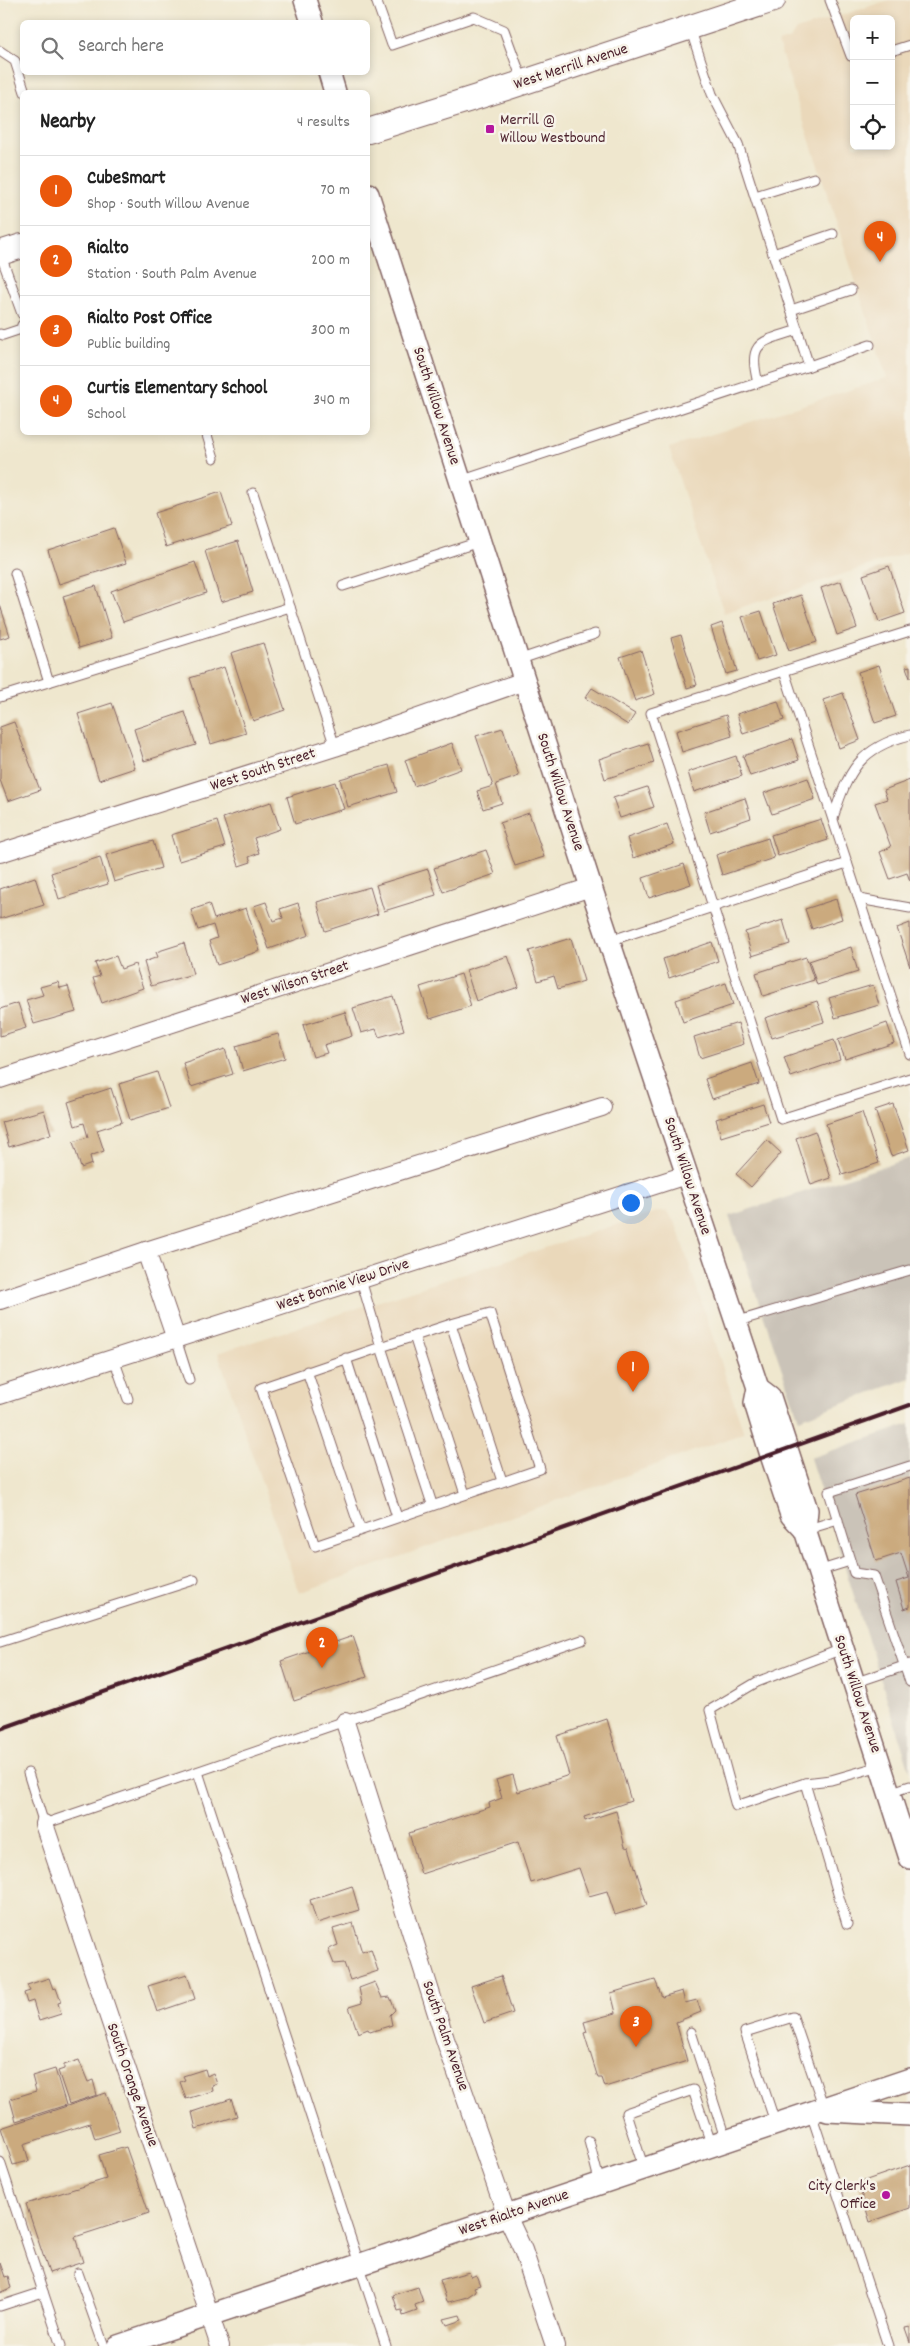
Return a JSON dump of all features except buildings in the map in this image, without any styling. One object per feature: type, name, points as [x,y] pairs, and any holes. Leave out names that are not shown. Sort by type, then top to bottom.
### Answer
[{"type":"main road","name":"West Merrill Avenue","points":[[370,130],[523,83],[773,0]]},
{"type":"main road","points":[[0,253],[20,247]]},
{"type":"street","points":[[305,0],[311,20]]},
{"type":"street","points":[[330,75],[334,90]]},
{"type":"street","name":"South Willow Avenue","points":[[370,200],[590,887],[758,1388],[755,1403],[771,1455],[791,1515],[805,1530],[910,1858]]},
{"type":"street","name":"West South Street","points":[[0,853],[335,747],[524,681]]},
{"type":"street","name":"West Wilson Street","points":[[0,1079],[590,887]]},
{"type":"street","points":[[0,1300],[146,1251],[602,1107]]},
{"type":"street","name":"West Bonnie View Drive","points":[[0,1395],[686,1175]]},
{"type":"street","points":[[146,1251],[176,1339]]},
{"type":"street","name":"South Palm Avenue","points":[[345,1722],[430,1992],[507,2216],[523,2250],[555,2346]]},
{"type":"street","name":"South Orange Avenue","points":[[44,1824],[220,2346]]},
{"type":"street","name":"West Rialto Avenue","points":[[118,2346],[910,2079]]},
{"type":"street","points":[[817,2111],[910,2114]]},
{"type":"lane","points":[[376,0],[392,45],[474,17],[504,30],[523,83]]},
{"type":"lane","points":[[830,0],[850,53]]},
{"type":"lane","points":[[690,28],[712,94],[738,144],[809,366]]},
{"type":"lane","points":[[895,50],[910,45]]},
{"type":"lane","points":[[0,51],[15,60],[24,90]]},
{"type":"lane","points":[[755,196],[814,178]]},
{"type":"lane","points":[[773,254],[834,234]]},
{"type":"lane","points":[[0,253],[20,308]]},
{"type":"lane","points":[[791,310],[851,290]]},
{"type":"lane","points":[[0,334],[3,335],[20,328]]},
{"type":"lane","points":[[758,383],[754,361],[754,352],[757,347],[764,342],[798,330]]},
{"type":"lane","points":[[460,481],[870,345]]},
{"type":"lane","points":[[207,435],[214,458]]},
{"type":"lane","points":[[253,493],[335,747]]},
{"type":"lane","points":[[343,586],[479,542]]},
{"type":"lane","points":[[16,573],[49,682]]},
{"type":"lane","points":[[0,698],[290,607]]},
{"type":"lane","points":[[910,631],[651,713],[781,1119],[910,1078]]},
{"type":"lane","points":[[518,660],[595,634]]},
{"type":"lane","points":[[784,671],[910,1054]]},
{"type":"lane","points":[[832,818],[842,787],[862,758],[888,740],[910,735]]},
{"type":"lane","points":[[609,941],[713,909],[847,863]]},
{"type":"lane","points":[[859,899],[910,908]]},
{"type":"lane","points":[[735,1322],[910,1270]]},
{"type":"lane","points":[[360,1280],[432,1504]]},
{"type":"lane","points":[[490,1314],[540,1470],[432,1504],[315,1546],[261,1388],[414,1336],[490,1314]]},
{"type":"lane","points":[[451,1324],[502,1481]]},
{"type":"lane","points":[[414,1336],[465,1494]]},
{"type":"lane","points":[[176,1339],[189,1380]]},
{"type":"lane","points":[[346,1358],[397,1517]]},
{"type":"lane","points":[[114,1359],[128,1399]]},
{"type":"lane","points":[[307,1371],[360,1529]]},
{"type":"lane","points":[[910,1466],[829,1492],[854,1573],[874,1576],[907,1665],[910,1682]]},
{"type":"lane","points":[[805,1530],[838,1520]]},
{"type":"lane","points":[[818,1572],[850,1562]]},
{"type":"lane","points":[[0,1642],[194,1580]]},
{"type":"lane","points":[[28,1773],[44,1824],[582,1640]]},
{"type":"lane","points":[[842,1649],[757,1682],[710,1710],[736,1806],[805,1783],[831,1780],[880,1766]]},
{"type":"lane","points":[[854,1683],[907,1665]]},
{"type":"lane","points":[[198,1772],[386,2346]]},
{"type":"lane","points":[[805,1783],[847,1924]]},
{"type":"lane","points":[[889,1793],[910,1786]]},
{"type":"lane","points":[[776,2125],[745,2032],[793,2016],[817,2111],[888,2346]]},
{"type":"lane","points":[[691,2032],[719,2144]]},
{"type":"lane","points":[[644,2169],[626,2113],[692,2090],[719,2144]]},
{"type":"lane","points":[[589,2141],[600,2184]]},
{"type":"lane","points":[[0,2162],[61,2346]]},
{"type":"lane","points":[[78,2273],[104,2346]]},
{"type":"lane","points":[[0,2306],[43,2292]]},
{"type":"shaded area","points":[[889,0],[910,0],[910,552],[724,613],[669,448],[887,378],[778,43],[790,39],[796,30]]},
{"type":"shaded area","points":[[910,1158],[910,1378],[799,1419],[729,1216]]},
{"type":"shaded area","points":[[659,1211],[667,1212],[676,1224],[744,1433],[299,1593],[218,1353]]},
{"type":"shaded area","points":[[910,1424],[910,1771],[810,1458]]},
{"type":"railway","points":[[0,1729],[910,1405]]},
{"type":"place","name":"Merrill @ Willow Westbound","points":[[490,129]]},
{"type":"place","name":"Curtis Elementary School","points":[[880,262]]},
{"type":"place","name":"CubeSmart","points":[[633,1392]]},
{"type":"place","name":"Rialto","points":[[322,1668]]},
{"type":"place","name":"Rialto Post Office","points":[[636,2047]]},
{"type":"place","name":"City Clerk's Office","points":[[886,2195]]}]
